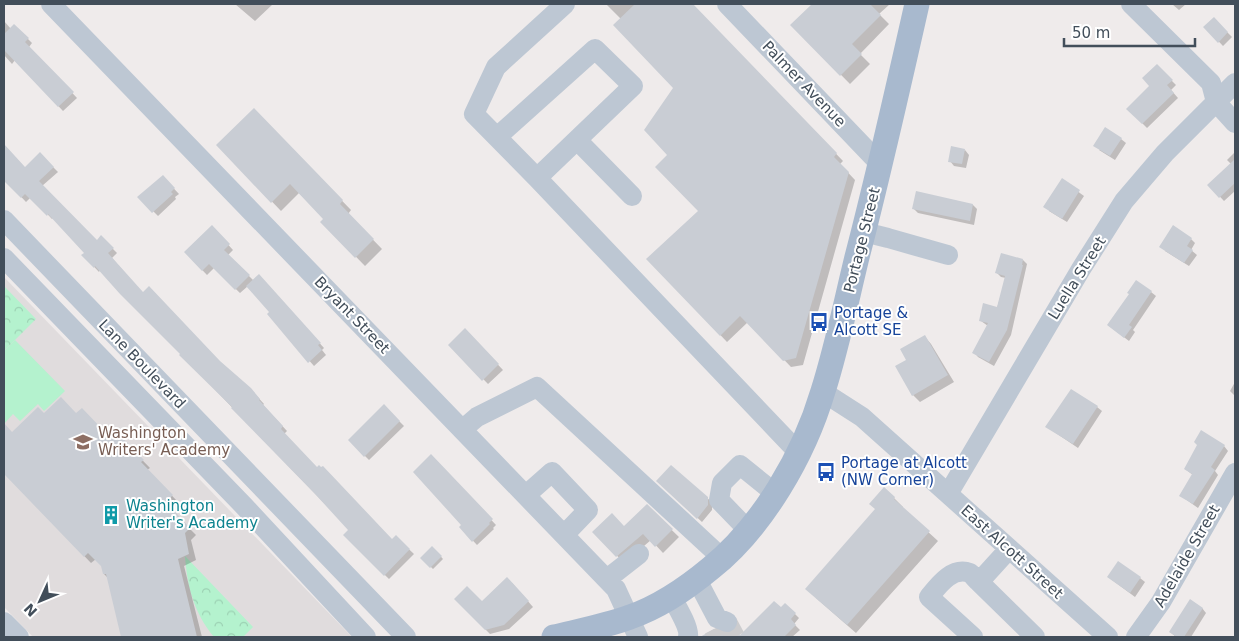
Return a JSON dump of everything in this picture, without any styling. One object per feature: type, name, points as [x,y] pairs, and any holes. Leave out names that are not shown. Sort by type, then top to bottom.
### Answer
[{"type":"main road","name":"Portage Street","points":[[554,637],[633,627],[651,608],[671,596],[722,558],[748,530],[776,494],[806,438],[823,392],[881,165],[917,4]]},
{"type":"street","name":"Bryant Street","points":[[51,4],[607,579],[616,589],[633,627]]},
{"type":"street","points":[[565,4],[496,67],[474,114],[798,452]]},
{"type":"street","name":"Palmer Avenue","points":[[727,4],[881,165]]},
{"type":"street","points":[[1131,4],[1211,83],[1216,102],[1235,122]]},
{"type":"street","points":[[497,137],[595,49],[633,86],[537,178]]},
{"type":"street","name":"Luella Street","points":[[948,494],[1081,269],[1124,201],[1165,153],[1235,83]]},
{"type":"street","points":[[577,140],[632,196]]},
{"type":"street","name":"Lane Boulevard","points":[[4,220],[406,637]]},
{"type":"street","points":[[864,232],[948,255]]},
{"type":"street","name":"Lane Boulevard","points":[[4,258],[244,506],[366,637]]},
{"type":"street","points":[[138,397],[157,379]]},
{"type":"street","points":[[463,429],[477,417],[536,387],[722,558]]},
{"type":"street","name":"East Alcott Street","points":[[823,392],[862,417],[1108,637]]},
{"type":"street","points":[[748,530],[719,500],[722,483],[740,465],[776,494]]},
{"type":"street","points":[[526,495],[552,472],[588,510],[564,535]]},
{"type":"street","name":"Adelaide Street","points":[[1136,637],[1160,602],[1235,473]]},
{"type":"street","points":[[979,582],[1009,549]]},
{"type":"street","points":[[607,579],[639,554]]},
{"type":"street","points":[[973,637],[929,597],[949,576],[961,572],[970,574],[1035,637]]},
{"type":"street","points":[[696,578],[705,629]]},
{"type":"street","points":[[671,596],[705,629]]},
{"type":"street","points":[[4,622],[18,637]]},
{"type":"shaded area","name":"Washington Writers' Academy","points":[[4,277],[352,637],[33,637],[4,607]]},
{"type":"green space","points":[[4,286],[36,319],[4,351]]},
{"type":"green space","points":[[15,340],[65,391],[44,411],[38,404],[20,421],[13,414],[4,424],[4,351]]},
{"type":"green space","points":[[185,556],[253,627],[243,637],[214,637],[207,628],[193,599]]},
{"type":"building","points":[[635,4],[693,4],[837,153],[834,157],[849,172],[796,358],[783,361],[740,316],[720,336],[646,259],[698,211],[655,167],[667,155],[644,130],[673,88],[613,25]]},
{"type":"building","points":[[812,4],[870,4],[881,15],[852,44],[862,54],[840,76],[790,25]]},
{"type":"building","points":[[1214,17],[1228,32],[1218,43],[1203,27]]},
{"type":"building","points":[[14,24],[29,38],[25,42],[74,92],[58,107],[4,50],[4,34]]},
{"type":"building","points":[[1157,64],[1173,80],[1167,85],[1174,93],[1142,124],[1126,109],[1149,86],[1142,78]]},
{"type":"building","points":[[254,108],[343,200],[340,204],[374,239],[355,258],[320,222],[323,219],[290,184],[271,203],[216,145]]},
{"type":"building","points":[[1105,127],[1122,138],[1110,156],[1093,146]]},
{"type":"building","points":[[4,144],[25,167],[40,152],[54,167],[39,181],[97,240],[101,235],[114,248],[108,253],[143,292],[149,286],[220,361],[251,388],[259,400],[283,426],[281,429],[317,467],[319,465],[323,466],[392,539],[396,535],[410,549],[384,576],[343,535],[348,530],[316,495],[95,266],[94,268],[81,255],[84,253],[48,214],[47,216],[25,194],[21,198],[4,181]]},
{"type":"building","points":[[951,146],[965,149],[962,164],[948,162]]},
{"type":"building","points":[[1235,159],[1235,183],[1219,198],[1207,185]]},
{"type":"building","points":[[163,175],[175,188],[171,192],[173,194],[152,213],[137,197]]},
{"type":"building","points":[[1062,178],[1080,190],[1062,219],[1043,207]]},
{"type":"building","points":[[916,191],[973,204],[970,221],[912,209]]},
{"type":"building","points":[[212,225],[230,244],[224,250],[250,275],[235,290],[209,264],[202,271],[184,252]]},
{"type":"building","points":[[1173,225],[1192,238],[1187,246],[1193,250],[1184,263],[1159,247]]},
{"type":"building","points":[[1001,253],[1023,259],[1023,265],[1007,330],[989,362],[972,353],[988,323],[979,321],[983,303],[997,307],[1005,276],[995,273]]},
{"type":"building","points":[[259,274],[321,343],[318,345],[322,350],[308,363],[267,314],[269,312],[246,286]]},
{"type":"building","points":[[1136,280],[1152,291],[1129,325],[1132,327],[1124,338],[1107,325],[1129,294],[1127,293]]},
{"type":"building","points":[[465,328],[499,364],[482,381],[448,345]]},
{"type":"building","points":[[925,335],[948,375],[912,396],[895,366],[906,360],[900,349]]},
{"type":"building","points":[[1071,389],[1098,406],[1073,444],[1045,427]]},
{"type":"building","name":"Washington Writer's Academy","points":[[61,397],[76,413],[82,408],[105,432],[111,426],[144,460],[141,462],[173,495],[166,502],[190,528],[185,533],[189,554],[178,559],[197,637],[121,637],[106,574],[103,574],[101,566],[88,553],[84,557],[4,474],[4,423],[12,432],[38,407],[44,413]]},
{"type":"building","points":[[384,404],[400,421],[364,457],[348,440]]},
{"type":"building","points":[[1201,430],[1225,445],[1211,467],[1215,470],[1193,504],[1179,496],[1192,474],[1184,469],[1197,445],[1194,442]]},
{"type":"building","points":[[431,454],[493,519],[472,542],[459,527],[461,525],[413,472]]},
{"type":"building","points":[[671,465],[708,497],[708,505],[697,519],[656,481]]},
{"type":"building","points":[[884,487],[895,497],[894,499],[930,531],[847,625],[805,589],[875,509],[869,504]]},
{"type":"building","points":[[647,504],[673,529],[655,547],[643,534],[616,557],[592,532],[612,513],[624,526]]},
{"type":"building","points":[[432,546],[442,556],[430,568],[420,558]]},
{"type":"building","points":[[1118,561],[1141,577],[1130,593],[1107,577]]},
{"type":"building","points":[[507,577],[529,601],[504,625],[485,630],[454,599],[467,586],[482,601]]},
{"type":"building","points":[[1190,599],[1203,608],[1184,637],[1177,637],[1169,632]]},
{"type":"building","points":[[774,601],[781,607],[785,603],[796,613],[791,619],[796,625],[784,637],[700,637],[714,629],[728,634],[737,629],[740,635]]},
{"type":"tunnel","points":[[727,622],[735,637]]},
{"type":"tunnel","points":[[714,629],[718,637]]},
{"type":"place","name":"Portage & Alcott SE","points":[[819,322]]},
{"type":"place","name":"Washington Writers' Academy","points":[[83,442]]},
{"type":"place","name":"Portage at Alcott (NW Corner)","points":[[826,472]]},
{"type":"place","name":"Washington Writer's Academy","points":[[111,515]]}]
